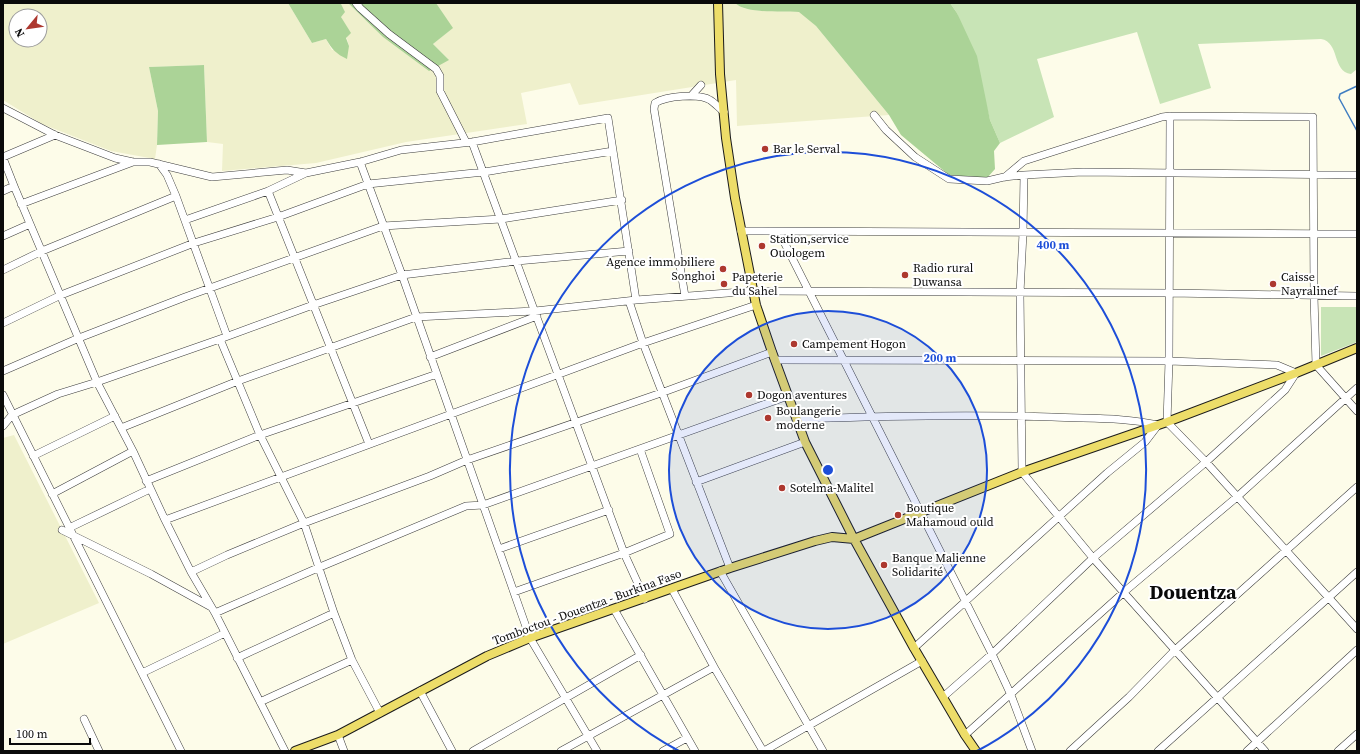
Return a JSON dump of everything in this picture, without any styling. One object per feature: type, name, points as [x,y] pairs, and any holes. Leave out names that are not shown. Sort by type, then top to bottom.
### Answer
[{"type":"main road","points":[[718,3],[719,48],[727,145],[741,231],[756,305],[772,352],[805,442],[854,539],[914,648],[976,751]]},
{"type":"main road","points":[[854,539],[1022,472],[1167,422],[1357,348]]},
{"type":"main road","name":"Tomboctou - Douentza - Burkina Faso","points":[[295,751],[338,735],[487,656],[530,638],[645,599],[720,571],[815,541],[832,537],[854,539]]},
{"type":"street","points":[[356,3],[389,34],[436,69],[440,76],[440,91],[484,172],[624,553],[645,599]]},
{"type":"street","points":[[691,96],[701,85]]},
{"type":"street","points":[[685,296],[654,109],[655,103],[660,100],[691,96],[704,97],[724,112]]},
{"type":"street","points":[[3,108],[55,135],[115,158],[133,162],[150,162],[212,177],[287,170],[306,173]]},
{"type":"street","points":[[874,115],[886,130],[915,157],[949,179],[986,181],[1024,175],[1082,172],[1313,176],[1357,175]]},
{"type":"street","points":[[1170,116],[1170,293],[1167,422],[1206,462],[1357,629]]},
{"type":"street","points":[[1004,177],[1024,161],[1162,117],[1313,117],[1316,365],[1357,411]]},
{"type":"street","points":[[185,220],[268,191],[306,173],[360,162],[401,150],[469,142],[608,118],[622,200],[629,251],[633,300],[643,343],[661,393],[730,568]]},
{"type":"street","points":[[55,135],[3,157],[21,204],[97,382],[133,451],[164,520],[225,633],[284,751]]},
{"type":"street","points":[[3,323],[61,295],[194,243],[278,217],[368,184],[484,172],[614,151]]},
{"type":"street","points":[[21,204],[133,162]]},
{"type":"street","points":[[360,162],[402,275],[530,638],[597,751]]},
{"type":"street","points":[[159,164],[167,175],[176,196],[227,336]]},
{"type":"street","points":[[1024,175],[1020,293],[1022,360],[1022,472],[1093,558],[1266,751]]},
{"type":"street","points":[[3,191],[14,186]]},
{"type":"street","points":[[268,191],[369,444]]},
{"type":"street","points":[[3,270],[42,251],[176,196]]},
{"type":"street","points":[[3,371],[79,338],[210,288],[383,226],[501,219],[622,200]]},
{"type":"street","points":[[3,236],[30,224]]},
{"type":"street","points":[[741,231],[1314,235],[1357,234]]},
{"type":"street","points":[[779,232],[992,654],[1011,695],[1032,751]]},
{"type":"street","points":[[3,426],[12,415],[58,394],[97,382],[402,275],[517,261],[629,251]]},
{"type":"street","points":[[121,428],[238,381],[416,317],[536,314],[633,300],[754,291],[1170,293],[1357,296]]},
{"type":"street","points":[[164,520],[643,343],[756,305]]},
{"type":"street","points":[[430,357],[536,314]]},
{"type":"street","points":[[220,339],[260,435],[304,523],[320,567],[334,613],[352,660],[380,714]]},
{"type":"street","points":[[191,572],[227,555],[304,523],[430,476],[467,460],[661,393],[772,352]]},
{"type":"street","points":[[775,360],[1169,361],[1277,365],[1296,373],[1285,390],[1206,462],[1093,558],[992,654],[944,697]]},
{"type":"street","points":[[146,481],[260,435],[437,374]]},
{"type":"street","points":[[965,735],[1124,592],[1237,497],[1357,388]]},
{"type":"street","points":[[3,396],[52,494],[66,529],[73,536],[181,751]]},
{"type":"street","points":[[213,610],[466,506],[483,505],[593,467],[788,396]]},
{"type":"street","points":[[33,456],[115,416]]},
{"type":"street","points":[[796,419],[872,416],[1022,416],[1138,421],[1158,425],[1145,442],[1107,473],[914,648]]},
{"type":"street","points":[[696,482],[805,442]]},
{"type":"street","points":[[514,592],[624,553],[670,534],[640,449]]},
{"type":"street","points":[[52,494],[133,451]]},
{"type":"street","points":[[1070,751],[1129,697],[1175,650],[1357,487]]},
{"type":"street","points":[[66,529],[150,488]]},
{"type":"street","points":[[499,549],[609,510]]},
{"type":"street","points":[[73,536],[151,574],[213,610]]},
{"type":"street","points":[[720,571],[823,751]]},
{"type":"street","points":[[1158,751],[1357,572]]},
{"type":"street","points":[[672,589],[714,666],[764,751],[922,661]]},
{"type":"street","points":[[614,609],[695,751]]},
{"type":"street","points":[[237,658],[334,613]]},
{"type":"street","points":[[142,673],[225,633]]},
{"type":"street","points":[[1247,751],[1357,650]]},
{"type":"street","points":[[473,751],[641,655]]},
{"type":"street","points":[[260,702],[352,660]]},
{"type":"street","points":[[561,751],[714,666]]},
{"type":"street","points":[[420,691],[452,751]]},
{"type":"street","points":[[84,719],[97,750]]},
{"type":"street","points":[[1338,751],[1357,734]]},
{"type":"street","points":[[338,735],[344,751]]},
{"type":"street","points":[[664,751],[687,738]]},
{"type":"green space","points":[[3,3],[288,3],[312,43],[326,39],[332,50],[349,46],[341,17],[341,4],[348,3],[383,37],[448,59],[433,44],[452,28],[436,3],[735,3],[743,8],[761,11],[799,11],[816,26],[889,115],[737,126],[736,80],[579,105],[570,83],[521,93],[527,124],[406,142],[316,163],[222,171],[223,144],[207,142],[204,65],[149,67],[158,111],[155,159],[111,151],[42,124],[3,100]]},
{"type":"green space","points":[[288,3],[344,3],[341,4],[345,12],[341,17],[351,33],[346,38],[349,46],[347,59],[335,51],[326,39],[312,43]]},
{"type":"green space","points":[[348,3],[436,3],[453,28],[433,44],[449,60],[429,71],[383,37]]},
{"type":"green space","points":[[735,3],[950,3],[957,13],[977,56],[990,120],[1000,143],[994,151],[995,169],[987,178],[949,175],[901,135],[889,115],[816,26],[799,12],[775,12],[747,9],[740,7]]},
{"type":"green space","points":[[950,3],[1357,3],[1357,69],[1351,74],[1345,72],[1338,63],[1331,45],[1327,41],[1321,39],[1198,44],[1211,88],[1160,104],[1137,32],[1037,59],[1054,117],[1000,143],[990,120],[957,13]]},
{"type":"green space","points":[[204,65],[207,142],[157,145],[158,111],[149,67]]},
{"type":"green space","points":[[1321,307],[1357,307],[1357,342],[1321,356]]},
{"type":"green space","points":[[14,435],[99,603],[3,644],[3,438]]},
{"type":"waterway","points":[[1357,86],[1340,94],[1339,98],[1357,131]]},
{"type":"place","name":"Bar le Serval","points":[[765,149]]},
{"type":"place","name":"Station,service Ouologem","points":[[762,246]]},
{"type":"place","name":"Agence immobiliere Songhoi","points":[[723,269]]},
{"type":"place","name":"Radio rural Duwansa","points":[[905,275]]},
{"type":"place","name":"Papeterie du Sahel","points":[[724,284]]},
{"type":"place","name":"Caisse Nayralinef","points":[[1273,284]]},
{"type":"place","name":"Campement Hogon","points":[[794,344]]},
{"type":"place","name":"Dogon aventures","points":[[749,395]]},
{"type":"place","name":"Boulangerie moderne","points":[[768,418]]},
{"type":"place","name":"Sotelma-Malitel","points":[[782,488]]},
{"type":"place","name":"Boutique Mahamoud ould","points":[[898,515]]},
{"type":"place","name":"Banque Malienne Solidarité","points":[[884,565]]},
{"type":"district","name":"Douentza","points":[[1193,592]]}]
